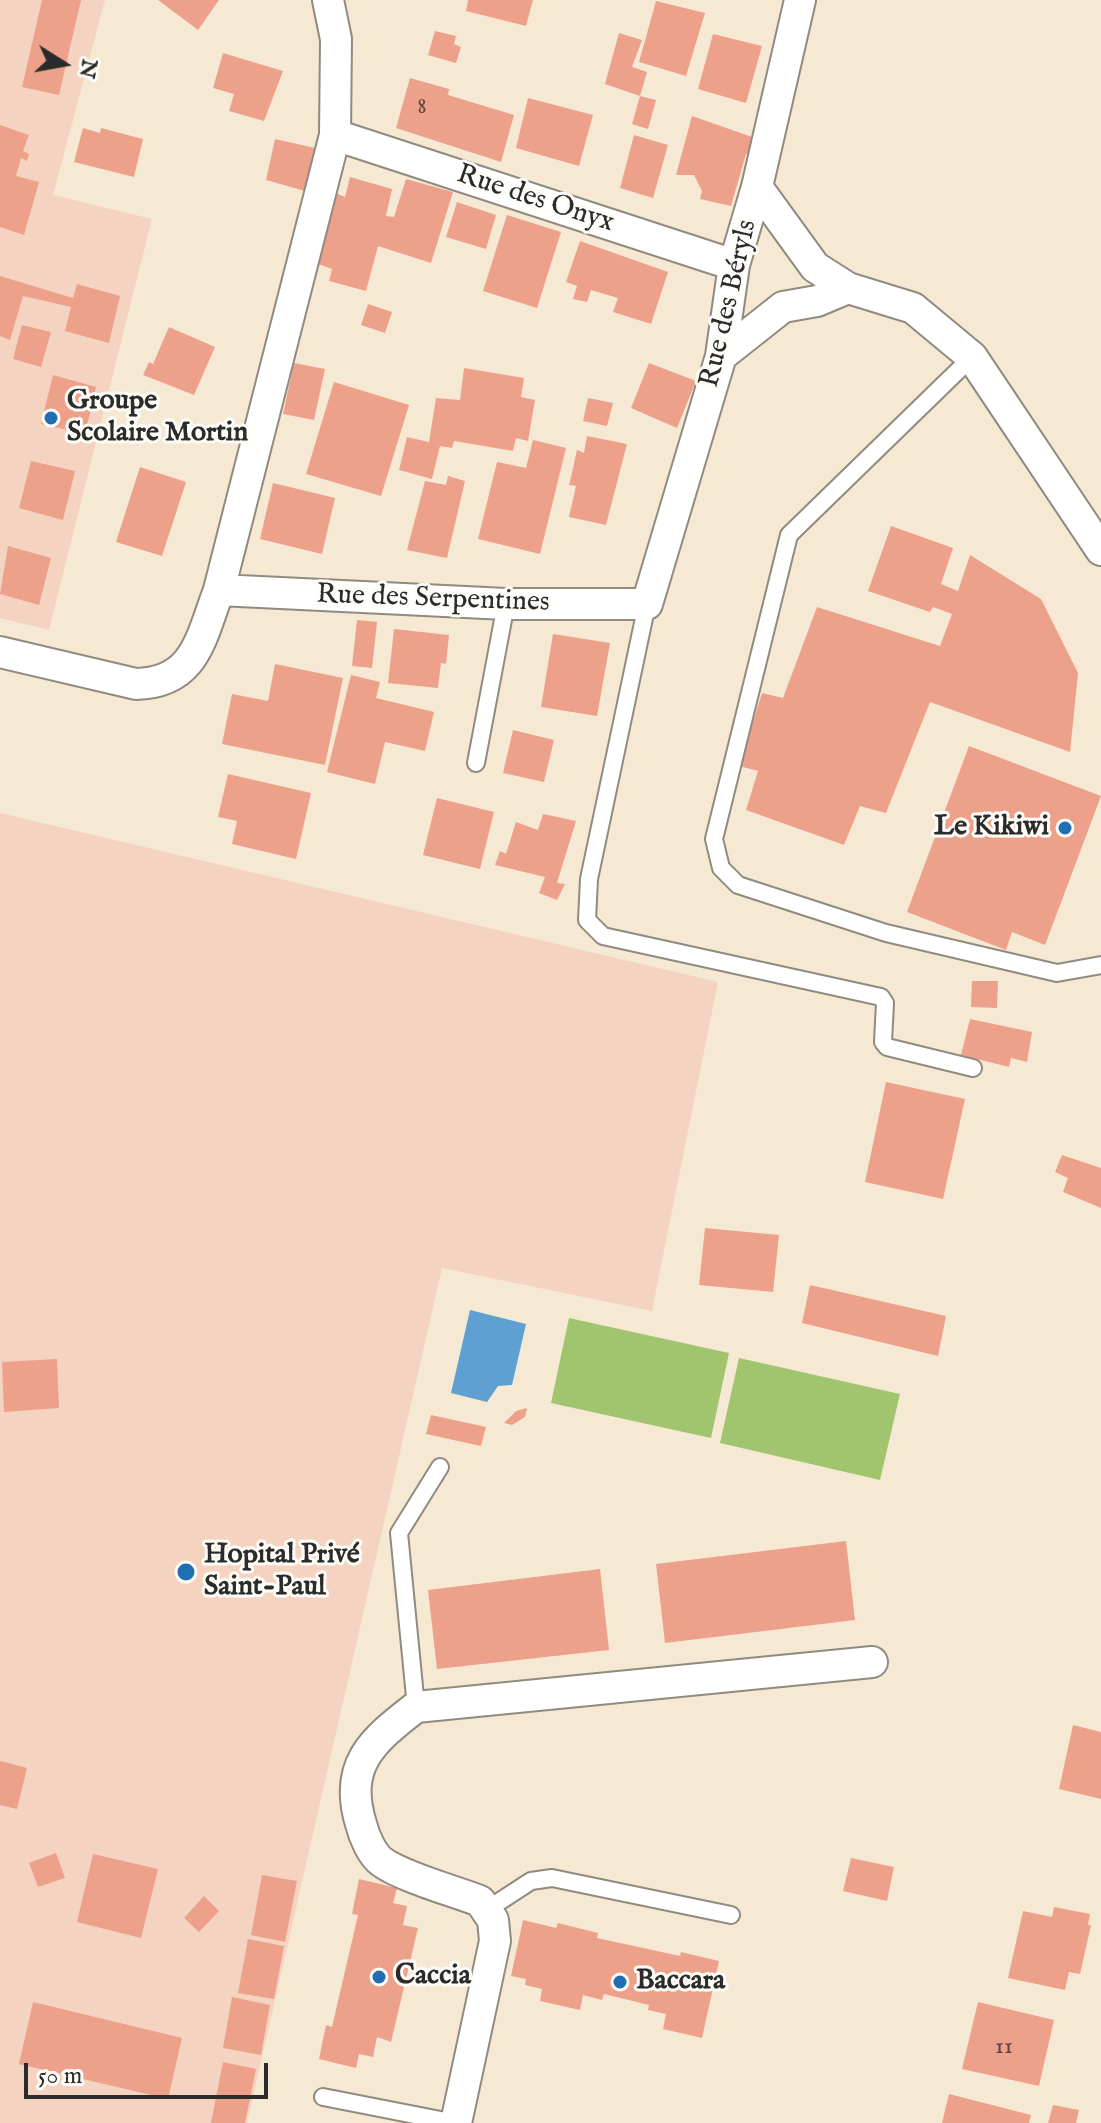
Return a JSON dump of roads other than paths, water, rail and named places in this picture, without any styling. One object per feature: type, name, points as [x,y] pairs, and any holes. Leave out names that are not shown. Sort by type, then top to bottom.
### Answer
[{"type":"street","points":[[0,652],[136,684],[156,684],[173,677],[186,666],[219,590],[335,135],[336,39],[328,0]]},
{"type":"street","name":"Rue des Béryls","points":[[647,604],[721,356],[734,265],[757,187],[800,0]]},
{"type":"street","name":"Rue des Onyx","points":[[335,135],[734,265]]},
{"type":"street","points":[[757,187],[815,267],[848,288],[913,308],[972,357],[1101,550]]},
{"type":"street","points":[[721,356],[783,307],[817,301],[848,288]]},
{"type":"street","name":"Rue des Serpentines","points":[[219,590],[506,604],[647,604]]},
{"type":"street","points":[[456,2123],[496,1931],[488,1909],[480,1901],[380,1861],[364,1836],[354,1803],[359,1763],[392,1726],[416,1707],[872,1662]]},
{"type":"lane","points":[[972,357],[789,535],[714,839],[721,868],[738,885],[886,933],[1057,973],[1101,965]]},
{"type":"lane","points":[[476,763],[506,604]]},
{"type":"lane","points":[[647,604],[589,879],[587,920],[603,936],[881,997],[885,1003],[883,1042],[887,1047],[973,1068]]},
{"type":"lane","points":[[416,1707],[399,1533],[440,1467]]},
{"type":"lane","points":[[488,1909],[531,1881],[552,1878],[731,1915]]},
{"type":"lane","points":[[323,2097],[456,2123]]},
{"type":"water","points":[[470,1310],[526,1324],[512,1385],[498,1386],[487,1402],[451,1393]]},
{"type":"place","name":"Groupe Scolaire Mortin","points":[[51,418]]},
{"type":"place","name":"Le Kikiwi","points":[[1065,828]]},
{"type":"place","name":"Hopital Privé Saint-Paul","points":[[186,1572]]},
{"type":"place","name":"Caccia","points":[[379,1977]]},
{"type":"place","name":"Baccara","points":[[620,1982]]}]
